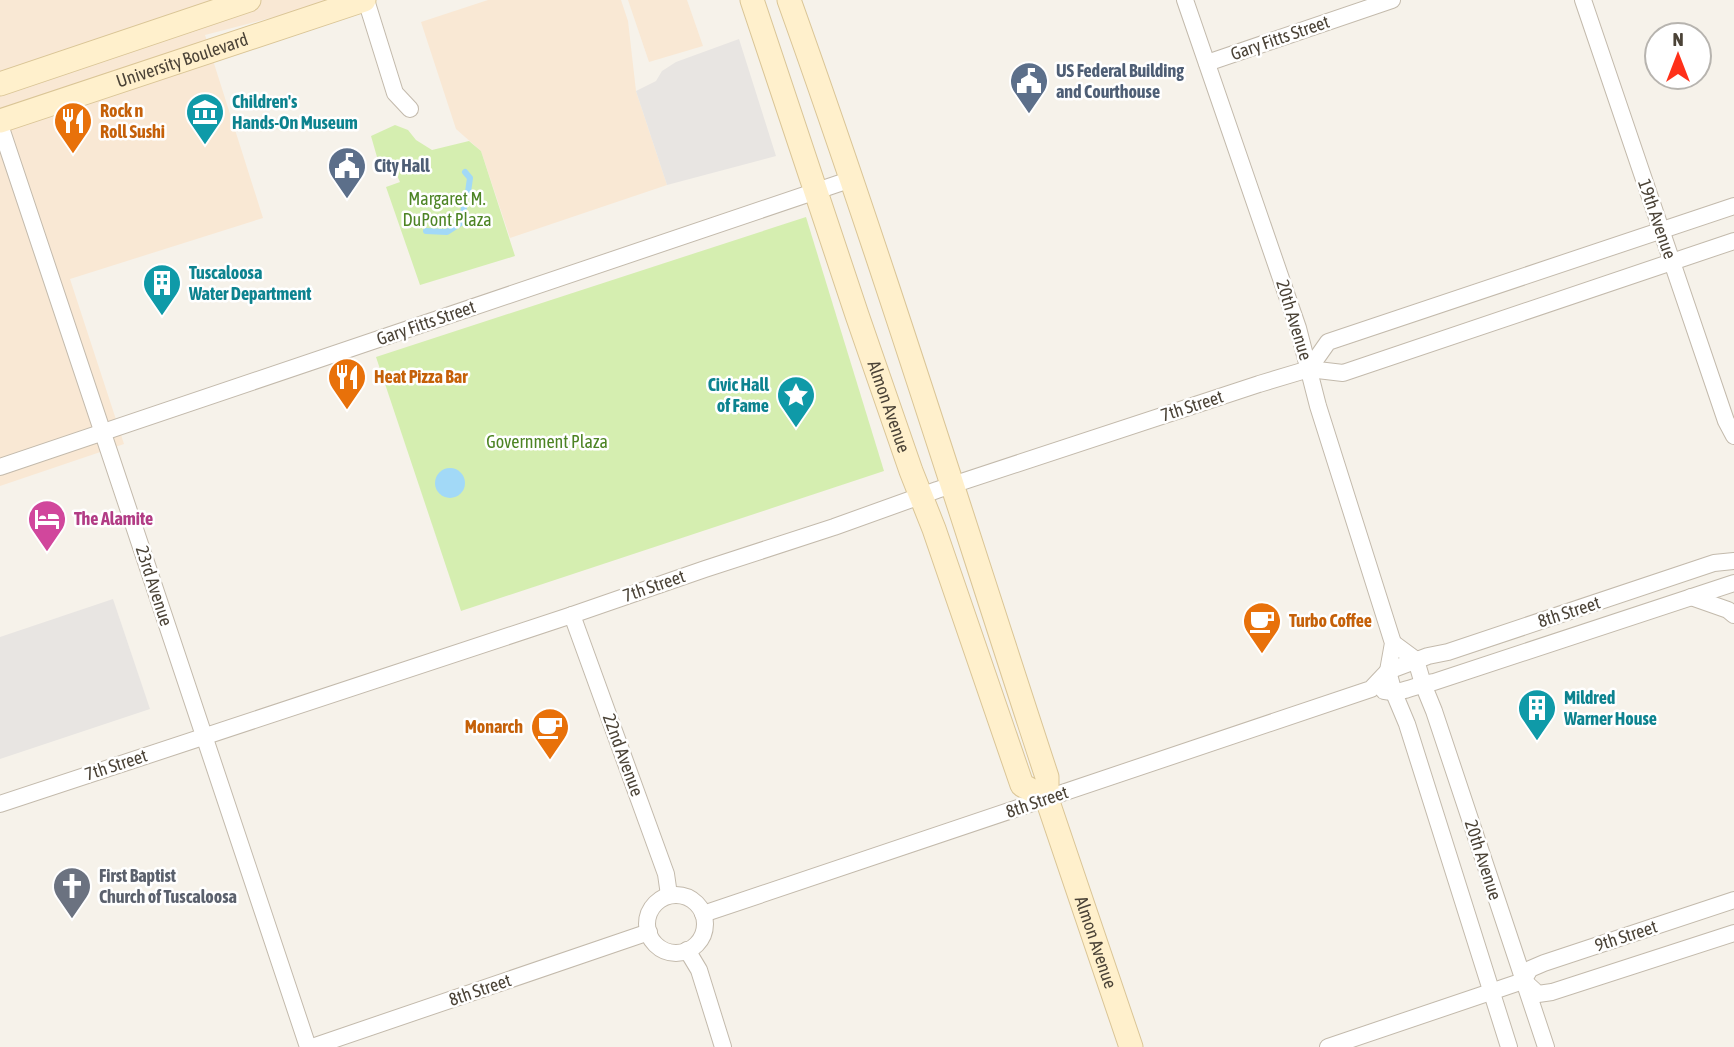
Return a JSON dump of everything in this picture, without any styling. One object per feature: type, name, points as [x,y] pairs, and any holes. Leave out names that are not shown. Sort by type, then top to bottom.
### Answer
[{"type":"main road","name":"University Boulevard","points":[[0,84],[249,0]]},
{"type":"main road","name":"University Boulevard","points":[[0,123],[365,0]]},
{"type":"main road","name":"Almon Avenue","points":[[752,0],[857,315],[1022,785],[1047,799]]},
{"type":"main road","name":"Almon Avenue","points":[[789,0],[852,179],[953,485],[1048,777],[1047,799],[1131,1047]]},
{"type":"street","points":[[365,0],[395,93],[410,109]]},
{"type":"street","name":"20th Avenue","points":[[1185,0],[1294,318],[1318,406],[1394,643],[1388,671],[1394,693],[1407,724],[1509,1047]]},
{"type":"street","name":"Gary Fitts Street","points":[[1207,63],[1392,0]]},
{"type":"street","name":"19th Avenue","points":[[1583,0],[1726,421],[1734,436]]},
{"type":"street","name":"23rd Avenue","points":[[0,123],[203,736],[310,1047]]},
{"type":"street","name":"Gary Fitts Street","points":[[0,467],[852,179]]},
{"type":"street","points":[[1309,369],[1328,342],[1734,206]]},
{"type":"street","name":"7th Street","points":[[0,804],[572,615],[953,485],[1309,369],[1343,373],[1734,241]]},
{"type":"street","name":"8th Street","points":[[703,914],[1371,689],[1388,671],[1416,660],[1448,652],[1714,563],[1734,561]]},
{"type":"street","name":"8th Street","points":[[1371,689],[1394,693],[1434,682],[1734,583]]},
{"type":"street","points":[[1691,597],[1728,610],[1734,615]]},
{"type":"street","name":"22nd Avenue","points":[[572,615],[666,874],[669,895]]},
{"type":"street","points":[[1394,643],[1416,660]]},
{"type":"street","name":"20th Avenue","points":[[1416,660],[1546,1047]]},
{"type":"street","points":[[669,895],[689,897],[697,903],[703,914],[704,931],[700,940],[687,950],[673,953],[665,950],[657,946],[649,932],[649,912],[661,899],[669,895]]},
{"type":"street","name":"9th Street","points":[[1328,1047],[1523,981],[1530,969],[1544,963],[1734,900]]},
{"type":"street","name":"8th Street","points":[[310,1047],[649,932]]},
{"type":"street","name":"9th Street","points":[[1523,981],[1538,994],[1552,992],[1734,933]]},
{"type":"street","points":[[687,950],[699,970],[723,1047]]},
{"type":"shaded area","points":[[0,0],[339,0],[205,35],[263,218],[70,279],[124,444],[0,486]]},
{"type":"shaded area","points":[[488,0],[621,0],[628,21],[636,91],[667,185],[510,238],[481,151],[456,129],[421,22]]},
{"type":"shaded area","points":[[628,0],[687,0],[703,46],[649,62]]},
{"type":"shaded area","points":[[739,39],[776,156],[667,185],[636,91],[656,81],[662,71],[676,62]]},
{"type":"shaded area","points":[[113,599],[150,709],[0,759],[0,637]]},
{"type":"green space","name":"Margaret M. DuPont Plaza","points":[[395,125],[408,130],[416,140],[432,150],[469,141],[481,151],[515,256],[420,285],[386,187],[400,182],[390,161],[379,164],[371,136]]},
{"type":"green space","name":"Government Plaza","points":[[806,217],[884,471],[461,611],[376,357]]},
{"type":"water","points":[[450,468],[456,469],[464,477],[464,489],[456,497],[450,498],[444,497],[436,489],[435,483],[436,477],[444,469]]},
{"type":"waterway","points":[[465,172],[470,178],[468,192]]},
{"type":"waterway","points":[[426,231],[447,232],[464,221],[462,216],[465,204]]},
{"type":"place","name":"US Federal Building and Courthouse","points":[[1029,115]]},
{"type":"place","name":"Children's Hands-On Museum","points":[[205,146]]},
{"type":"place","name":"Rock n Roll Sushi","points":[[73,155]]},
{"type":"place","name":"City Hall","points":[[347,200]]},
{"type":"place","name":"Tuscaloosa Water Department","points":[[162,317]]},
{"type":"place","name":"Heat Pizza Bar","points":[[347,411]]},
{"type":"place","name":"Civic Hall of Fame","points":[[796,429]]},
{"type":"place","name":"The Alamite","points":[[47,553]]},
{"type":"place","name":"Turbo Coffee","points":[[1262,655]]},
{"type":"place","name":"Mildred Warner House","points":[[1537,742]]},
{"type":"place","name":"Monarch","points":[[550,761]]},
{"type":"place","name":"First Baptist Church of Tuscaloosa","points":[[72,920]]}]
